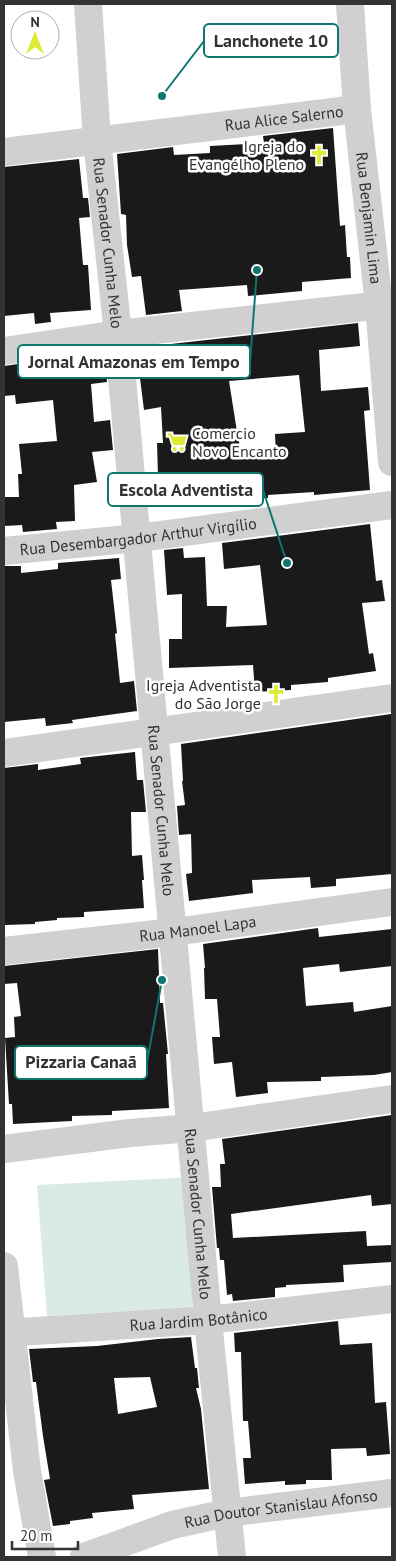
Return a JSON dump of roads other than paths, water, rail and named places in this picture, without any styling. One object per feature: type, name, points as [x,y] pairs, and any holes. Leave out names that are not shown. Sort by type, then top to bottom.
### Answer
[{"type":"street","name":"Rua Senador Cunha Melo","points":[[88,4],[97,140],[138,538],[208,1320],[232,1557]]},
{"type":"street","name":"Rua Benjamin Lima","points":[[350,4],[357,109],[386,305],[392,462]]},
{"type":"street","name":"Rua Alice Salerno","points":[[4,152],[357,109]]},
{"type":"street","points":[[4,351],[118,334],[386,305]]},
{"type":"street","name":"Rua Desembargador Arthur Virgílio","points":[[4,551],[138,538],[392,505]]},
{"type":"street","points":[[4,753],[156,733],[392,698]]},
{"type":"street","name":"Rua Manoel Lapa","points":[[4,951],[174,932],[392,902]]},
{"type":"street","points":[[4,1149],[130,1133],[192,1128],[392,1099]]},
{"type":"street","points":[[4,1266],[7,1333],[27,1471],[42,1557]]},
{"type":"street","name":"Rua Jardim Botânico","points":[[7,1333],[208,1320],[392,1299]]},
{"type":"street","name":"Rua Doutor Stanislau Afonso","points":[[84,1557],[172,1525],[227,1513],[392,1493]]},
{"type":"place","name":"Lanchonete 10","points":[[162,96]]},
{"type":"place","name":"Igreja do Evangélho Pleno","points":[[319,155]]},
{"type":"place","name":"Jornal Amazonas em Tempo","points":[[257,270]]},
{"type":"place","name":"Comercio Novo Encanto","points":[[177,442]]},
{"type":"place","name":"Escola Adventista","points":[[287,563]]},
{"type":"place","name":"Igreja Adventista do São Jorge","points":[[276,694]]},
{"type":"place","name":"Pizzaria Canaã","points":[[162,980]]}]
